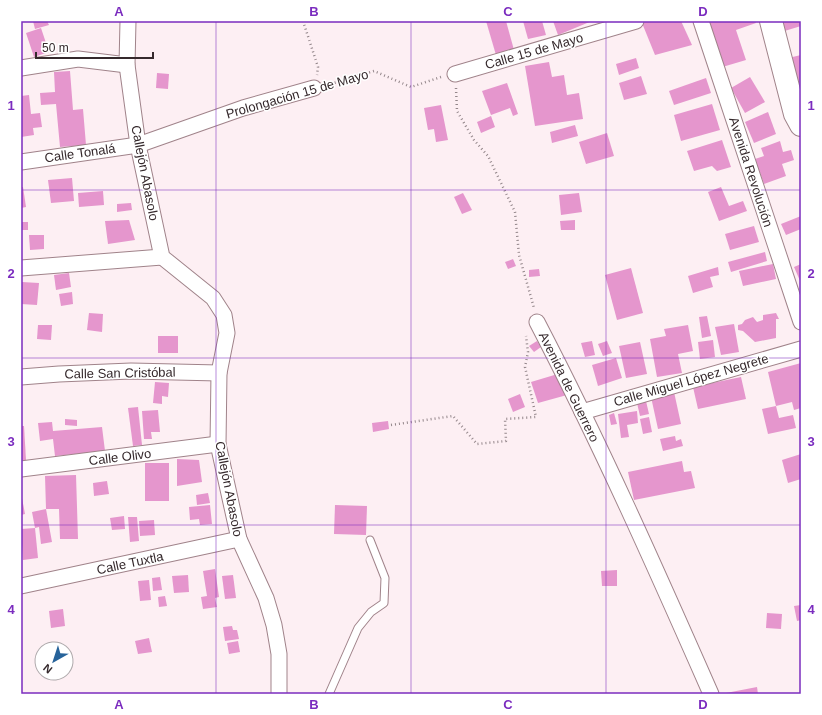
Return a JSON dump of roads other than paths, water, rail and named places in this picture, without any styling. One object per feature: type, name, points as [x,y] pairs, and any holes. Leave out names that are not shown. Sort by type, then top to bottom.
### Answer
[{"type":"main road","points":[[771,21],[795,114],[801,125]]},
{"type":"street","name":"Callejón Abasolo","points":[[128,21],[127,65],[138,145],[162,257],[213,298],[224,315],[227,333],[219,373],[218,444],[239,539],[266,598],[274,625],[279,654],[279,694]]},
{"type":"street","name":"Calle 15 de Mayo","points":[[455,74],[636,21]]},
{"type":"street","name":"Avenida Revolución","points":[[701,21],[801,322]]},
{"type":"street","points":[[21,68],[78,59],[127,65]]},
{"type":"street","name":"Prolongación 15 de Mayo","points":[[138,145],[243,108],[314,88]]},
{"type":"street","name":"Calle Tonalá","points":[[21,162],[138,145]]},
{"type":"street","points":[[21,268],[162,257]]},
{"type":"street","name":"Avenida de Guerrero","points":[[537,322],[582,412],[668,597],[711,694]]},
{"type":"street","name":"Calle Miguel López Negrete","points":[[582,412],[801,349]]},
{"type":"street","name":"Calle San Cristóbal","points":[[21,377],[131,371],[219,373]]},
{"type":"street","name":"Calle Olivo","points":[[21,469],[218,444]]},
{"type":"street","name":"Calle Tuxtla","points":[[22,584],[239,539]]},
{"type":"lane","points":[[329,694],[358,628],[371,612],[384,604],[385,578],[370,540]]}]
